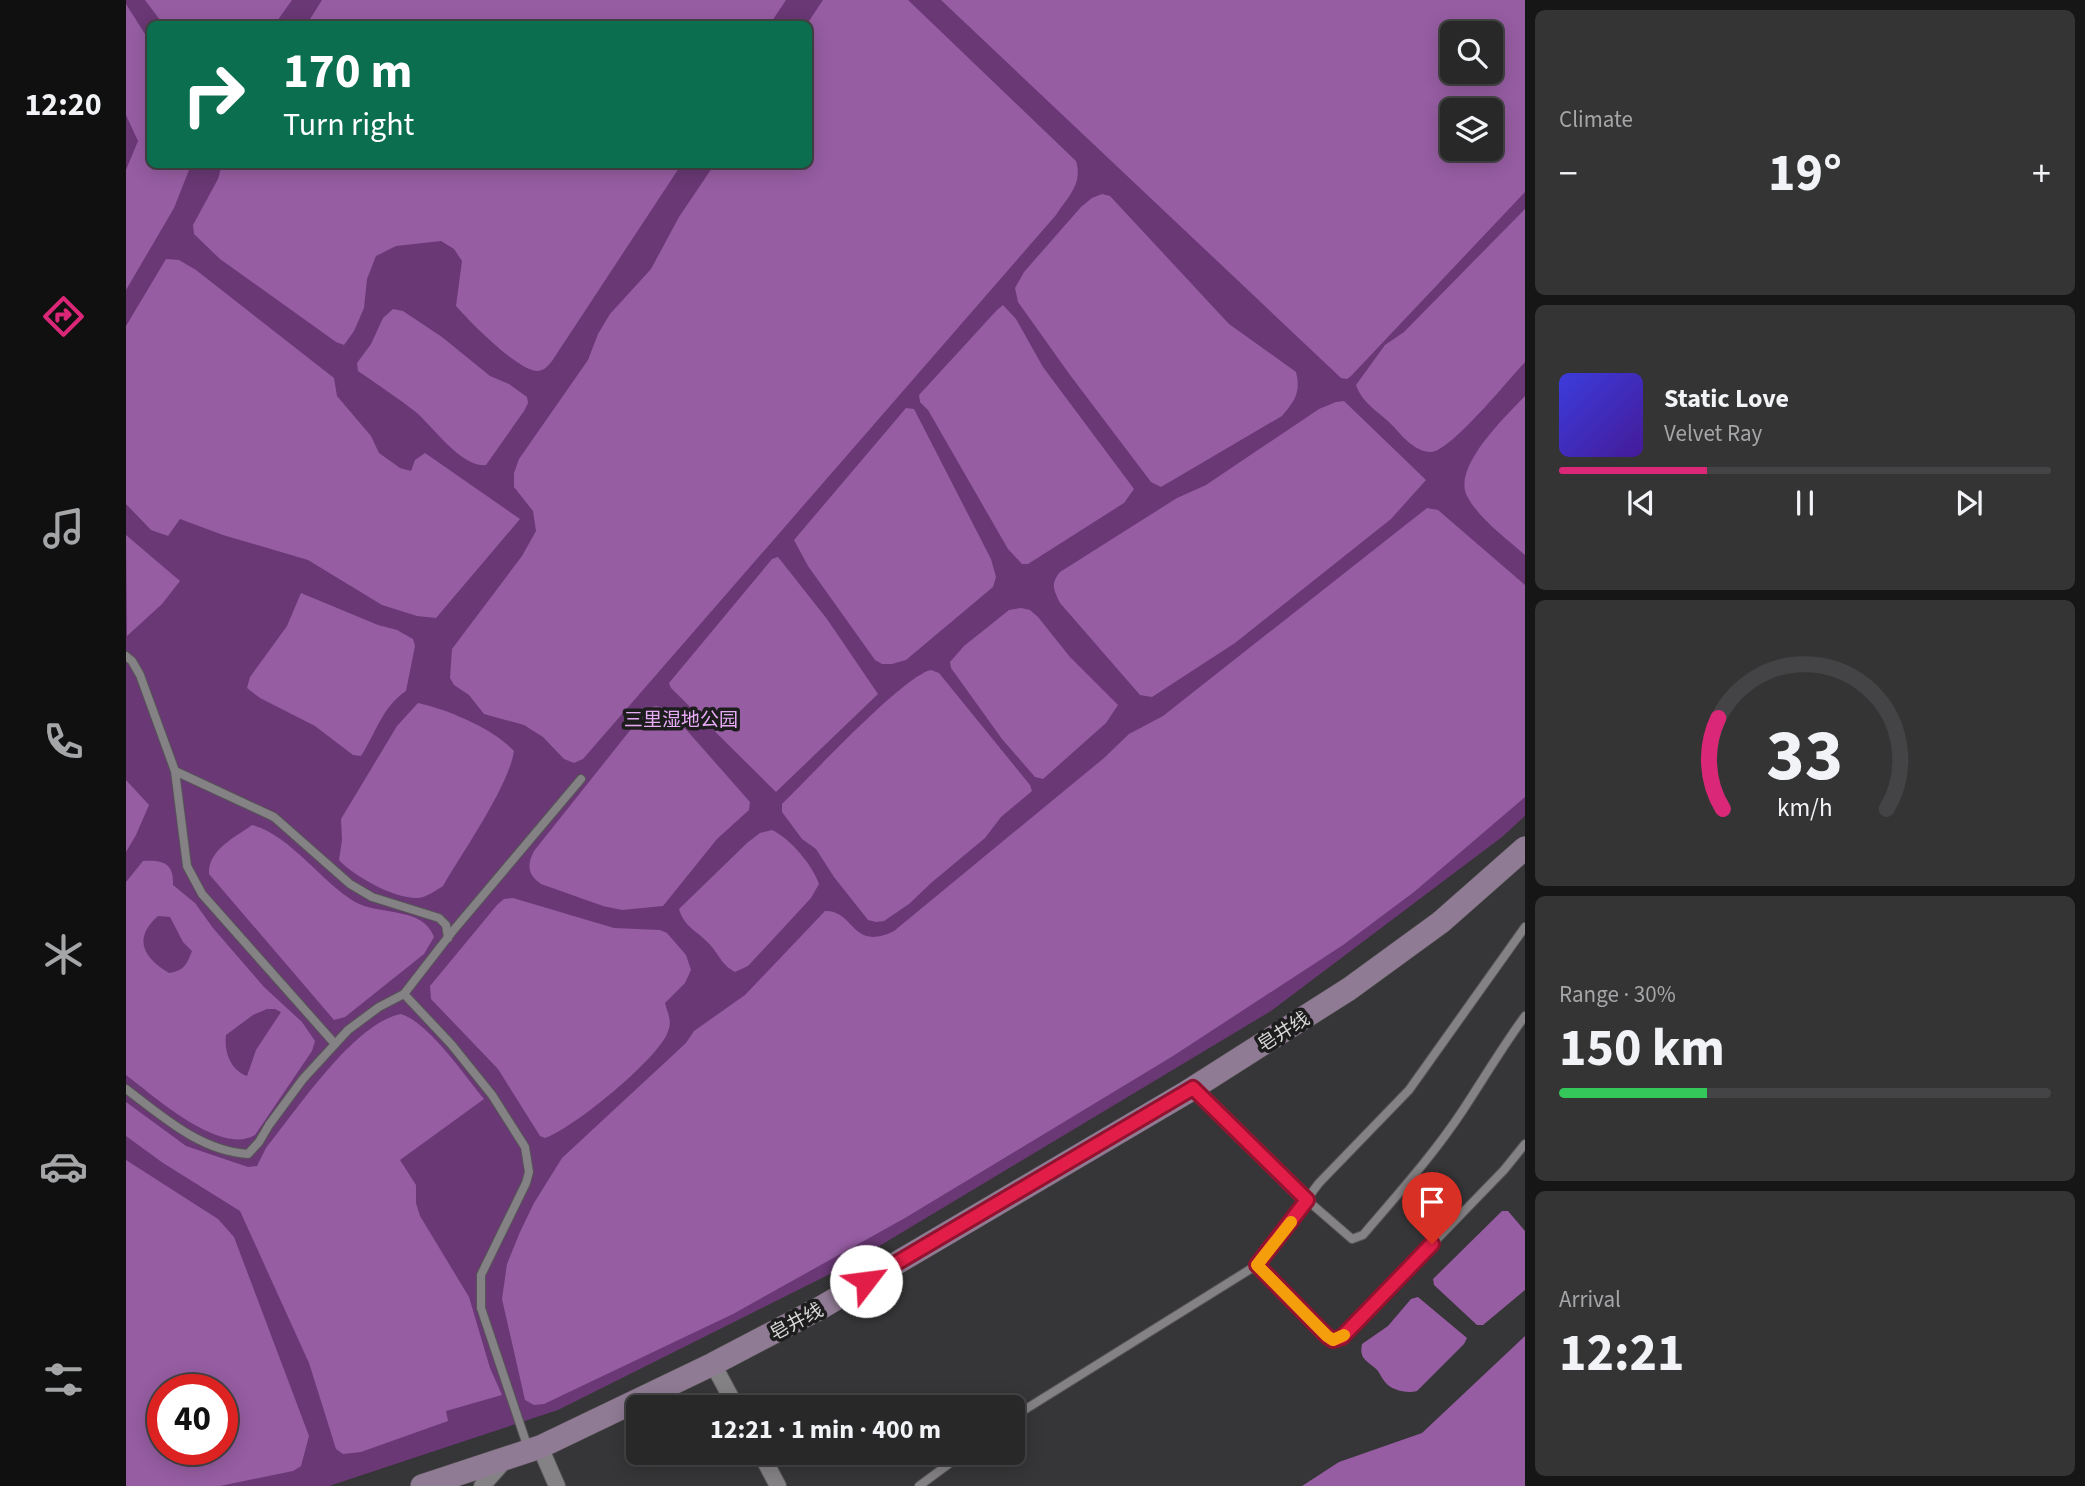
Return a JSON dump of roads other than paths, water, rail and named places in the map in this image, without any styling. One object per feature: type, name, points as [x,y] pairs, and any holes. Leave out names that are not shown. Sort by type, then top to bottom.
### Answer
[{"type":"street","name":"皂井线","points":[[422,1486],[535,1449],[713,1364],[834,1300],[1193,1088],[1349,989],[1441,922],[1525,848]]},
{"type":"street","points":[[1193,1088],[1307,1200]]},
{"type":"street","points":[[713,1364],[730,1395]]},
{"type":"street","points":[[535,1449],[557,1486]]},
{"type":"street","points":[[482,1486],[507,1458]]},
{"type":"street","points":[[767,1465],[778,1486]]},
{"type":"lane","points":[[126,656],[140,676],[175,771],[187,866],[193,880],[202,894],[335,1044]]},
{"type":"lane","points":[[175,771],[274,817],[351,884],[372,897],[439,918],[446,925],[448,938]]},
{"type":"lane","points":[[126,1088],[190,1136],[235,1154],[248,1154],[303,1079],[348,1030],[379,1007],[404,994],[581,779]]},
{"type":"lane","points":[[1025,1410],[1257,1265],[1319,1183],[1409,1090],[1525,927]]},
{"type":"lane","points":[[404,994],[484,1084],[525,1147],[529,1172],[526,1183],[481,1275],[479,1292],[481,1308],[535,1449]]},
{"type":"lane","points":[[1307,1200],[1352,1239],[1363,1235],[1420,1168],[1463,1110],[1525,1016]]},
{"type":"lane","points":[[1257,1265],[1327,1336],[1333,1340],[1342,1337],[1504,1170],[1525,1144]]},
{"type":"lane","points":[[919,1486],[947,1465]]},
{"type":"park label","name":"三里湿地公园","points":[[681,719]]}]
